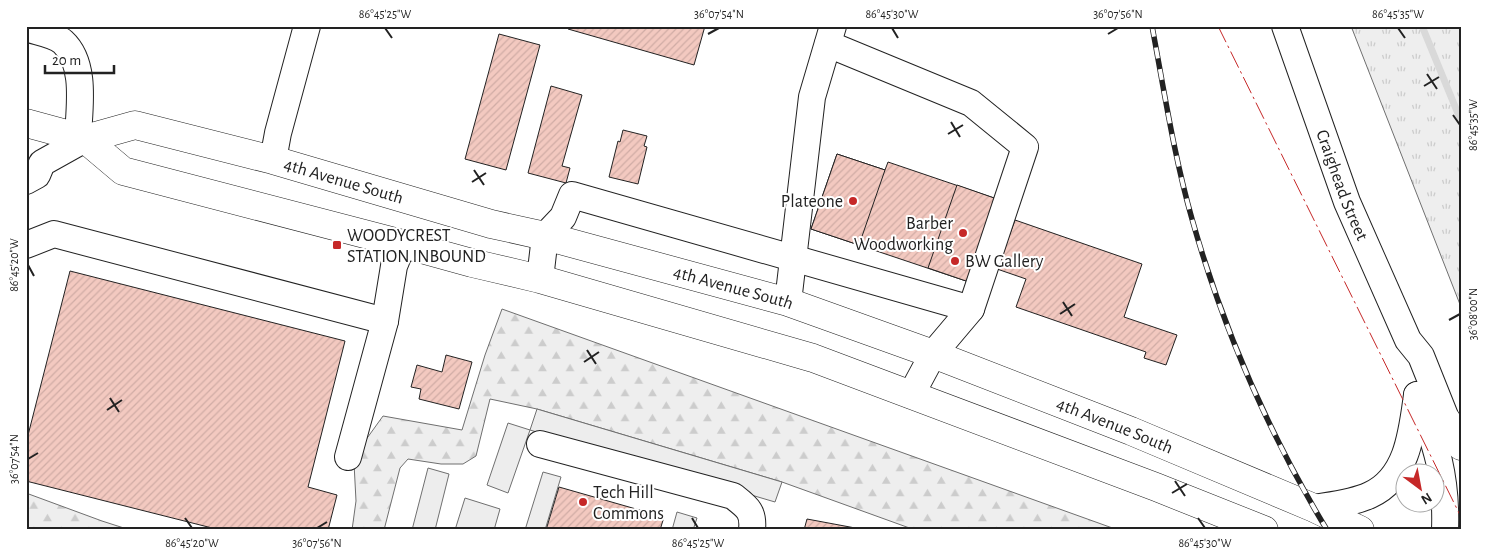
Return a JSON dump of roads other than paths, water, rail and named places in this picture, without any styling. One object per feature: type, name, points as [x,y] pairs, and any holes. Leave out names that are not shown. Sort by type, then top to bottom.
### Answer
[{"type":"main road","points":[[26,123],[82,138],[123,171],[472,263],[540,279],[813,358],[1147,483],[1264,530]]},
{"type":"main road","name":"4th Avenue South","points":[[82,138],[135,125],[273,160],[491,224],[545,236],[788,302],[933,354],[1131,431],[1314,508],[1360,530]]},
{"type":"main road","points":[[1447,421],[1461,446]]},
{"type":"street","points":[[273,160],[278,134],[307,26]]},
{"type":"street","name":"Craighead Street","points":[[1285,26],[1347,202],[1408,340],[1421,356],[1461,456]]},
{"type":"street","points":[[26,28],[62,42],[71,54],[77,69],[80,85],[82,138],[42,164],[37,175],[26,181]]},
{"type":"street","points":[[788,302],[812,97],[831,35],[971,103],[1026,147],[971,310],[933,354],[911,395]]},
{"type":"street","points":[[540,279],[545,236],[563,217],[572,195],[971,310]]},
{"type":"street","points":[[26,245],[54,234],[385,321]]},
{"type":"street","points":[[348,457],[385,321],[394,266],[403,244]]},
{"type":"street","points":[[1408,340],[1404,361],[1441,464],[1445,493],[1445,530]]},
{"type":"street","points":[[1314,508],[1348,502],[1371,495],[1384,486],[1397,473],[1408,448],[1417,394]]},
{"type":"street","points":[[540,444],[733,496],[749,508],[753,521],[752,530]]},
{"type":"waterway","points":[[1422,26],[1461,121]]},
{"type":"railway","points":[[1152,26],[1180,171],[1204,260],[1249,379],[1285,456],[1327,530]]},
{"type":"place","name":"Plateone","points":[[853,201]]},
{"type":"place","name":"Barber Woodworking","points":[[963,233]]},
{"type":"place","name":"WOODYCREST STATION INBOUND","points":[[337,245]]},
{"type":"place","name":"BW Gallery","points":[[955,261]]},
{"type":"place","name":"Tech Hill Commons","points":[[583,502]]}]
